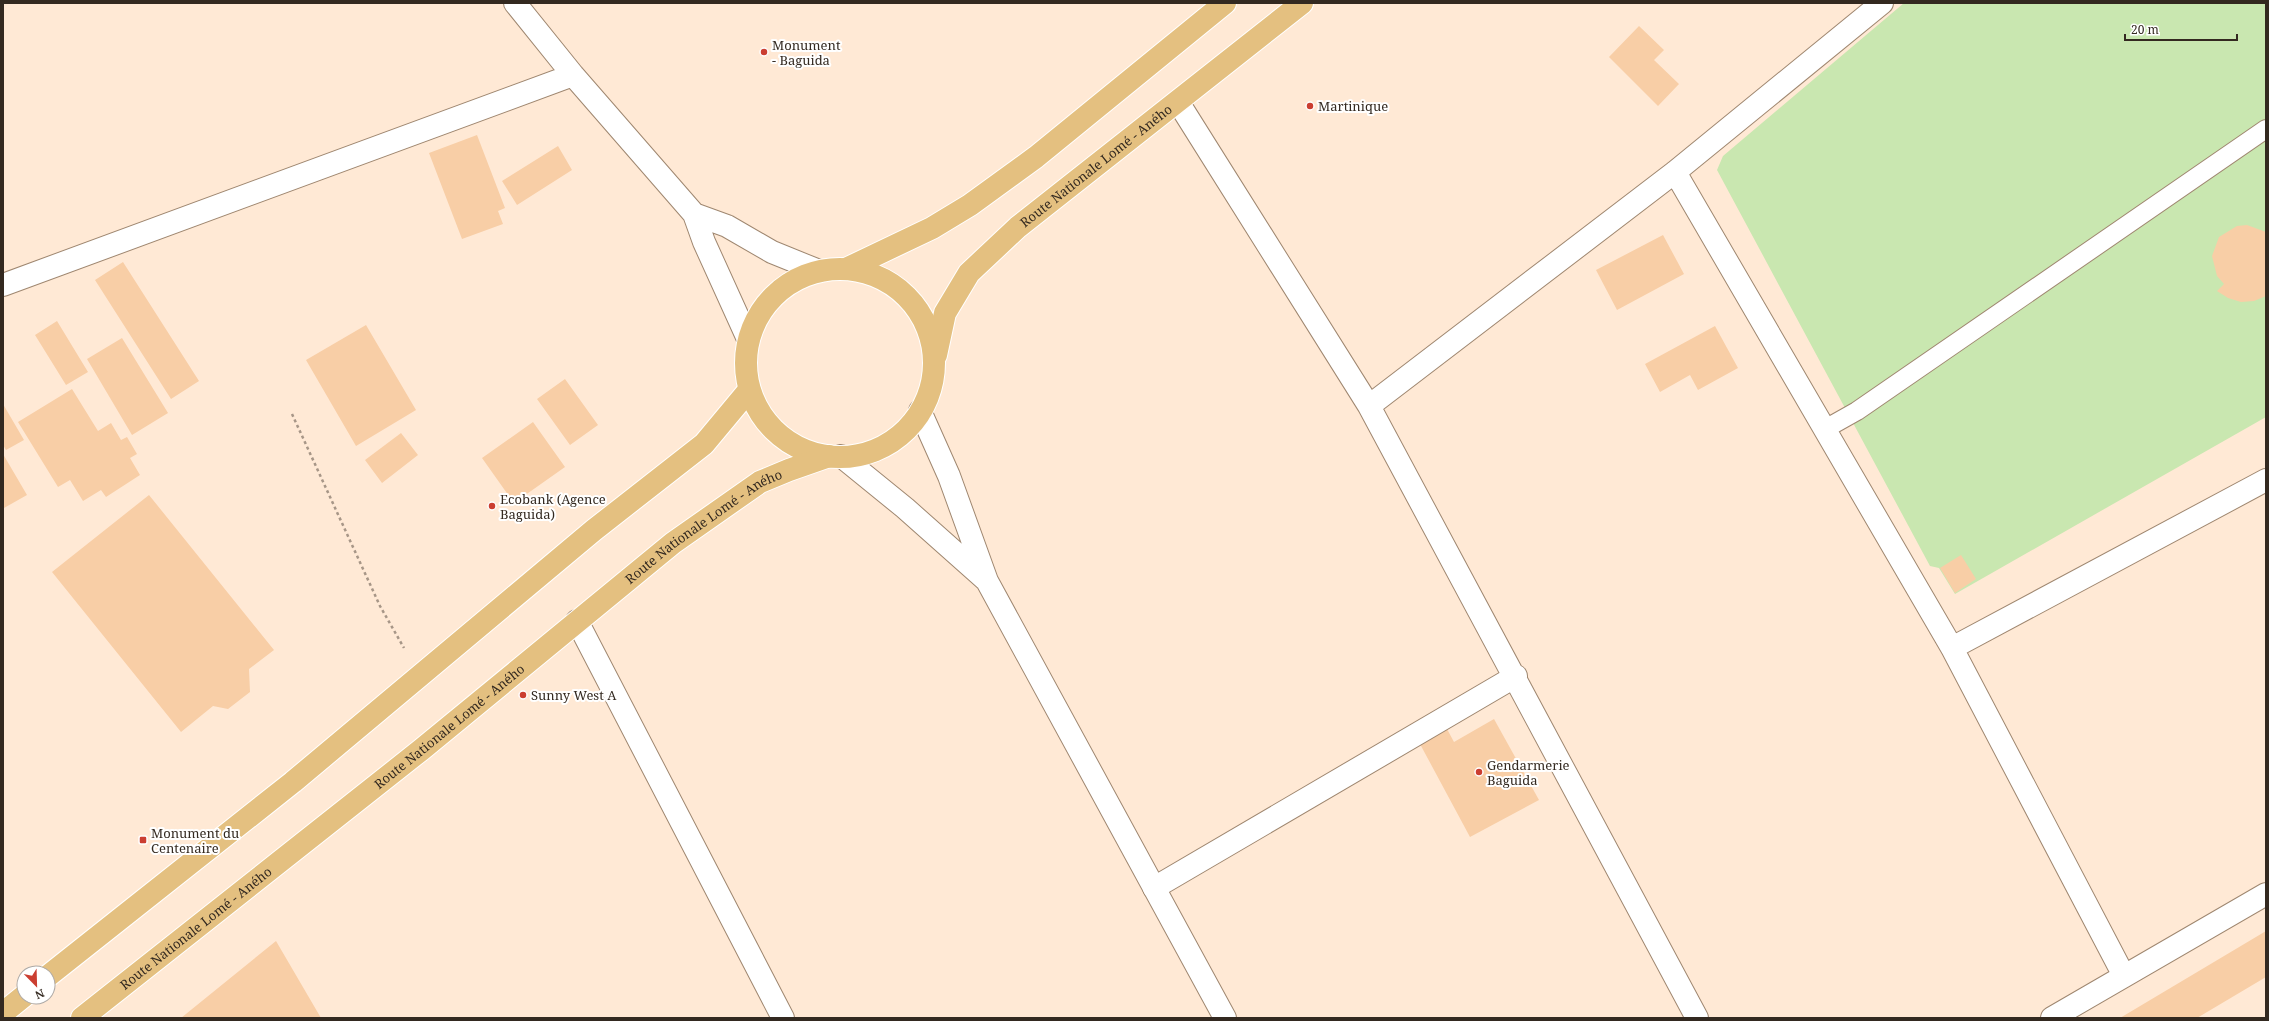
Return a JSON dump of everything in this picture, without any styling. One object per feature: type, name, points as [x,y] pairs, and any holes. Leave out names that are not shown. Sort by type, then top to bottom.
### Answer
[{"type":"highway","points":[[846,269],[932,228],[970,205],[1036,157],[1225,3]]},
{"type":"highway","name":"Route Nationale Lomé - Aného","points":[[82,1018],[421,750],[674,543],[760,482],[789,470],[835,456],[872,451],[886,444],[911,424],[928,396],[945,313],[969,273],[1018,227],[1302,3]]},
{"type":"highway","points":[[835,456],[805,450],[779,435],[766,422],[756,407],[749,390],[745,359],[748,339],[763,308],[774,295],[803,276],[819,271],[846,269],[863,272],[880,278],[908,298],[927,328],[934,362]]},
{"type":"highway","points":[[56,970],[293,782],[594,530],[704,444],[749,390]]},
{"type":"highway","points":[[3,1013],[16,1002]]},
{"type":"street","points":[[515,3],[573,75],[694,214],[704,242],[748,339]]},
{"type":"street","points":[[1369,406],[1675,172],[1882,3]]},
{"type":"street","points":[[3,285],[573,75]]},
{"type":"street","points":[[1178,102],[1369,406],[1516,676],[1697,1018]]},
{"type":"street","points":[[1675,172],[1952,648],[2124,976]]},
{"type":"street","points":[[694,214],[727,226],[772,252],[819,271]]},
{"type":"street","points":[[920,411],[949,476],[987,581],[1225,1018]]},
{"type":"street","points":[[835,456],[905,508],[987,581]]},
{"type":"street","points":[[1952,648],[2266,480]]},
{"type":"street","points":[[577,621],[783,1018]]},
{"type":"street","points":[[1154,888],[1516,676]]},
{"type":"street","points":[[2052,1018],[2266,894]]},
{"type":"lane","points":[[1825,429],[1864,406],[2266,129]]},
{"type":"path","points":[[292,414],[380,606],[420,676]]},
{"type":"green space","points":[[1904,3],[2266,3],[2266,417],[1955,594],[1939,568],[1930,566],[1717,170],[1723,156]]},
{"type":"building","points":[[1639,26],[1664,50],[1654,60],[1679,84],[1658,106],[1609,57]]},
{"type":"building","points":[[477,135],[505,208],[498,211],[503,224],[462,239],[429,153]]},
{"type":"building","points":[[558,146],[572,170],[517,205],[502,181]]},
{"type":"building","points":[[2247,225],[2266,232],[2266,296],[2254,301],[2241,302],[2228,298],[2217,291],[2224,284],[2217,276],[2212,256],[2219,237],[2237,226]]},
{"type":"building","points":[[1663,235],[1684,274],[1617,310],[1596,270]]},
{"type":"building","points":[[123,262],[199,381],[171,399],[95,280]]},
{"type":"building","points":[[57,321],[88,372],[66,385],[35,335]]},
{"type":"building","points":[[366,325],[416,410],[356,446],[306,360]]},
{"type":"building","points":[[1715,326],[1738,368],[1698,390],[1690,375],[1660,392],[1645,364]]},
{"type":"building","points":[[122,338],[168,413],[132,435],[87,359]]},
{"type":"building","points":[[565,379],[598,425],[570,445],[537,399]]},
{"type":"building","points":[[72,389],[98,431],[111,423],[121,440],[127,437],[137,454],[130,458],[140,475],[106,497],[101,490],[83,501],[70,480],[58,487],[18,422]]},
{"type":"building","points":[[3,404],[24,440],[6,450],[3,445]]},
{"type":"building","points":[[533,422],[565,467],[514,503],[482,458]]},
{"type":"building","points":[[401,433],[418,455],[382,483],[365,460]]},
{"type":"building","points":[[3,454],[27,495],[4,508],[3,506]]},
{"type":"building","points":[[149,495],[274,650],[249,669],[250,692],[228,709],[213,706],[181,732],[52,572]]},
{"type":"building","points":[[1961,555],[1976,579],[1955,593],[1940,568]]},
{"type":"building","name":"Gendarmerie Baguida","points":[[1494,719],[1539,800],[1470,837],[1420,744],[1447,729],[1454,742]]},
{"type":"building","points":[[2266,931],[2266,977],[2197,1018],[2120,1018]]},
{"type":"building","points":[[276,941],[321,1018],[181,1018]]},
{"type":"place","name":"Monument - Baguida","points":[[764,52]]},
{"type":"place","name":"Martinique","points":[[1310,106]]},
{"type":"place","name":"Ecobank (Agence Baguida)","points":[[492,506]]},
{"type":"place","name":"Sunny West A","points":[[523,695]]},
{"type":"place","name":"Gendarmerie Baguida","points":[[1479,772]]},
{"type":"place","name":"Monument du Centenaire","points":[[143,840]]}]
